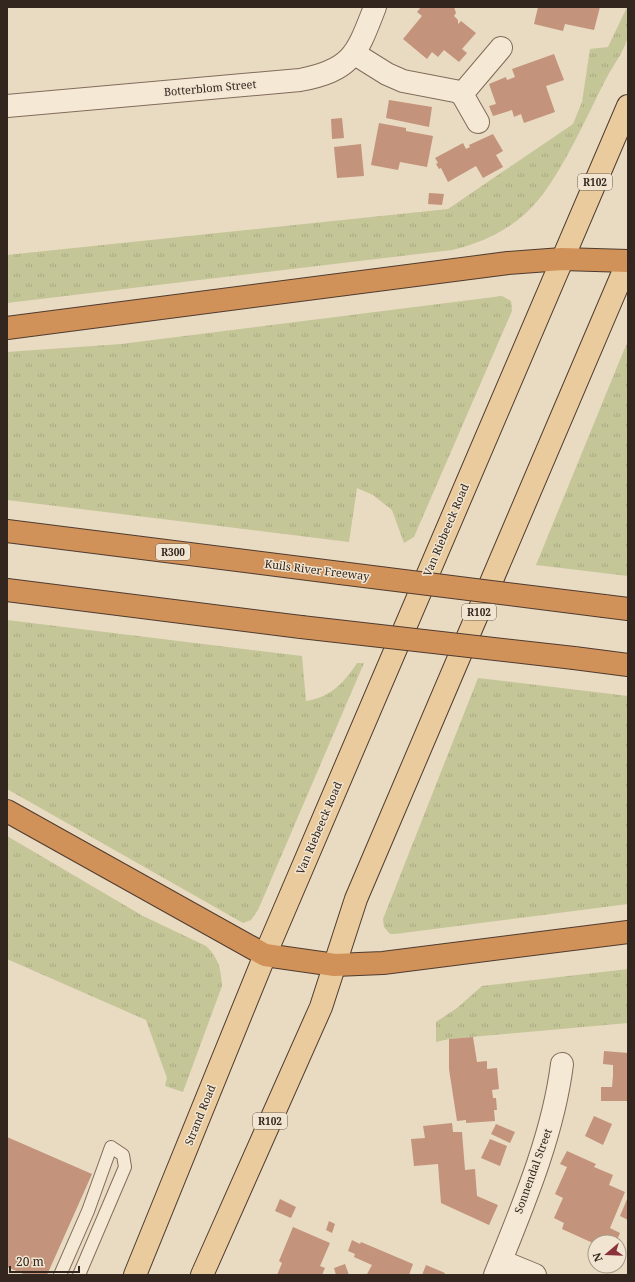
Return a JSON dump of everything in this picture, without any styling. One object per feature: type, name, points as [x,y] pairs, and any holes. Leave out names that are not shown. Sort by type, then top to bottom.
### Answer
[{"type":"highway","points":[[7,328],[508,263],[562,259],[628,261]]},
{"type":"highway","name":"Kuils River Freeway","points":[[7,531],[628,609]]},
{"type":"highway","points":[[7,590],[301,627],[628,665]]},
{"type":"highway","points":[[7,811],[264,955],[335,965],[383,964],[628,932]]},
{"type":"main road","name":"Van Riebeeck Road","points":[[264,955],[628,106]]},
{"type":"main road","name":"R102","points":[[202,1275],[321,1007],[356,899],[628,261]]},
{"type":"main road","name":"Strand Road","points":[[135,1275],[264,955]]},
{"type":"street","name":"Botterblom Street","points":[[7,106],[300,80],[318,76],[341,67],[355,54],[376,7]]},
{"type":"street","points":[[462,94],[501,48]]},
{"type":"street","points":[[355,54],[387,74],[403,81],[462,94],[478,122]]},
{"type":"street","name":"Sonnendal Street","points":[[498,1268],[545,1142],[558,1094],[562,1064]]},
{"type":"street","points":[[498,1268],[535,1275]]},
{"type":"lane","points":[[60,1275],[88,1211],[111,1147],[124,1155],[126,1162],[125,1167],[79,1275]]},
{"type":"green space","points":[[627,7],[629,16],[629,30],[625,46],[607,77],[561,167],[539,200],[527,212],[519,219],[492,236],[473,244],[452,250],[7,303],[7,255],[448,209],[573,124],[582,102],[590,49],[608,47]]},
{"type":"green space","points":[[502,296],[511,301],[512,311],[414,537],[404,543],[392,510],[373,495],[357,488],[349,542],[7,500],[7,352],[121,344]]},
{"type":"green space","points":[[628,342],[628,576],[536,565],[624,350]]},
{"type":"green space","points":[[7,620],[302,656],[306,701],[323,696],[330,692],[342,683],[357,663],[364,663],[258,910],[251,920],[243,923],[7,789]]},
{"type":"green space","points":[[478,678],[628,696],[628,904],[395,934],[390,934],[384,927],[383,919]]},
{"type":"green space","points":[[7,836],[143,916],[206,946],[214,955],[220,969],[222,986],[183,1092],[165,1086],[167,1078],[146,1020],[7,959]]},
{"type":"green space","points":[[628,969],[628,1023],[449,1039],[436,1042],[436,1022],[457,1008],[482,986]]},
{"type":"building","points":[[421,7],[454,7],[456,13],[454,16],[458,20],[458,24],[461,21],[476,33],[462,49],[467,53],[459,62],[444,50],[438,57],[432,52],[427,59],[403,39],[422,16],[417,12]]},
{"type":"building","points":[[538,7],[600,7],[594,30],[565,24],[563,31],[534,24]]},
{"type":"building","points":[[554,54],[564,80],[546,86],[555,112],[524,123],[521,114],[514,117],[512,110],[493,116],[489,106],[496,104],[489,84],[506,77],[507,80],[515,77],[512,69]]},
{"type":"building","points":[[389,100],[432,107],[429,127],[386,118]]},
{"type":"building","points":[[342,118],[344,138],[332,139],[331,119]]},
{"type":"building","points":[[379,123],[406,128],[406,131],[433,136],[427,167],[400,162],[398,170],[371,165]]},
{"type":"building","points":[[493,134],[503,151],[496,155],[503,167],[483,178],[476,166],[448,182],[441,168],[439,169],[436,164],[438,163],[435,158],[463,143],[466,149],[470,147],[469,145]]},
{"type":"building","points":[[361,144],[364,176],[337,178],[334,147]]},
{"type":"building","points":[[429,193],[444,194],[442,205],[428,204]]},
{"type":"building","points":[[473,1037],[477,1062],[487,1061],[487,1069],[497,1068],[499,1089],[492,1090],[493,1098],[496,1098],[497,1110],[494,1110],[495,1121],[466,1123],[466,1120],[457,1121],[449,1069],[449,1039]]},
{"type":"building","points":[[604,1051],[628,1053],[627,1101],[601,1101],[601,1087],[612,1087],[613,1076],[613,1065],[603,1064]]},
{"type":"building","points":[[594,1116],[612,1124],[603,1145],[585,1136]]},
{"type":"building","points":[[452,1123],[453,1132],[462,1132],[465,1170],[475,1169],[477,1196],[498,1205],[489,1225],[441,1203],[438,1164],[414,1166],[411,1139],[425,1138],[423,1126]]},
{"type":"building","points":[[496,1124],[515,1132],[510,1143],[491,1134]]},
{"type":"building","points":[[7,1137],[92,1174],[47,1275],[26,1275],[7,1267]]},
{"type":"building","points":[[490,1139],[507,1146],[500,1166],[481,1158]]},
{"type":"building","points":[[567,1151],[596,1164],[594,1167],[613,1175],[609,1185],[625,1192],[610,1228],[620,1234],[587,1234],[587,1240],[562,1229],[564,1223],[554,1218],[563,1198],[555,1194],[567,1167],[560,1164]]},
{"type":"building","points":[[628,1197],[628,1220],[620,1216]]},
{"type":"building","points":[[280,1199],[296,1207],[291,1218],[275,1211]]},
{"type":"building","points":[[329,1221],[335,1224],[332,1233],[326,1230]]},
{"type":"building","points":[[293,1227],[330,1243],[320,1266],[325,1268],[322,1275],[277,1275],[282,1263],[279,1261]]},
{"type":"building","points":[[352,1240],[360,1244],[361,1242],[413,1264],[409,1275],[367,1274],[372,1265],[354,1257],[355,1254],[348,1251]]},
{"type":"building","points":[[345,1264],[349,1275],[336,1275],[334,1268]]},
{"type":"building","points":[[426,1265],[445,1273],[444,1275],[422,1275]]}]
